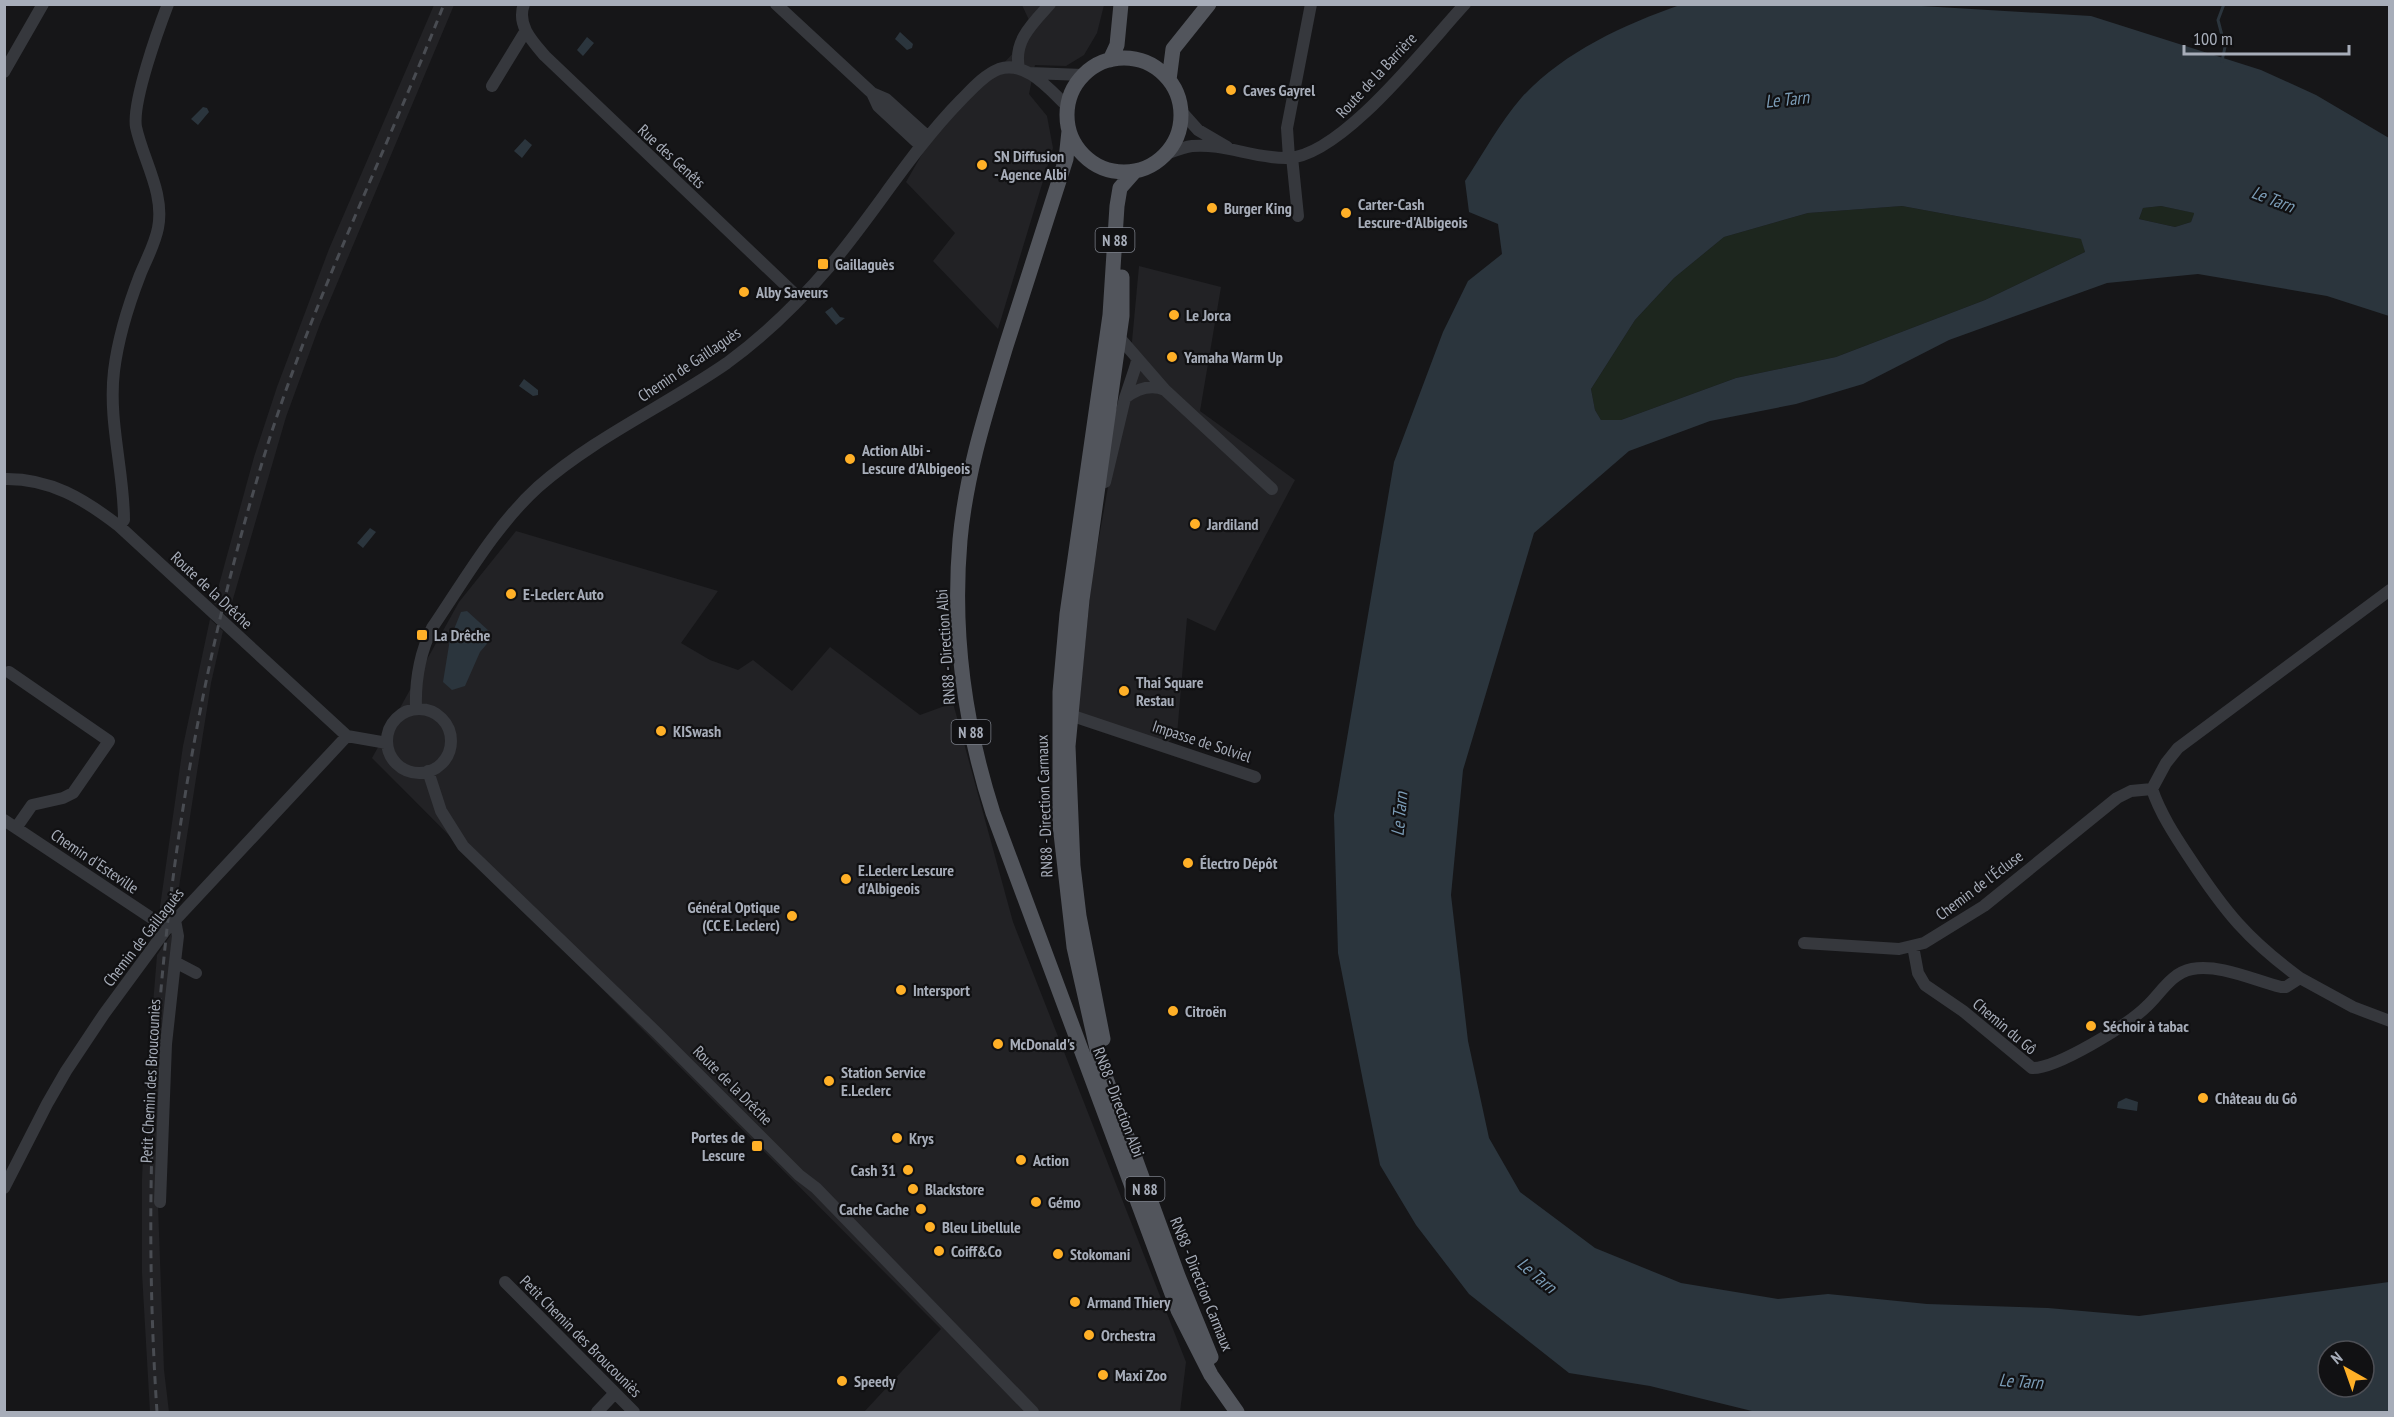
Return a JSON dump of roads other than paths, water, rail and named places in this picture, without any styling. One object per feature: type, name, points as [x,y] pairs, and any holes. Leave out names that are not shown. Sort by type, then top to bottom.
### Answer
[{"type":"main road","points":[[1110,60],[1118,45],[1121,4]]},
{"type":"main road","points":[[1169,80],[1173,50],[1209,4]]},
{"type":"main road","points":[[1132,58],[1152,66],[1169,80],[1177,94],[1181,111],[1178,134],[1166,154],[1151,165],[1135,171],[1113,171],[1094,164],[1078,149],[1069,130],[1067,106],[1073,89],[1083,75],[1096,65],[1110,60],[1132,58]]},
{"type":"main road","name":"RN88 - Direction Albi","points":[[1069,130],[1065,159],[984,418],[970,478],[960,538],[958,619],[971,737],[982,779],[1178,1310],[1211,1375],[1238,1413]]},
{"type":"main road","name":"RN88 - Direction Carmaux","points":[[1135,171],[1120,188],[1110,315],[1067,614],[1058,758],[1061,836],[1074,947],[1097,1051],[1113,1101],[1211,1356],[1230,1389],[1251,1413]]},
{"type":"main road","points":[[1113,1101],[1079,916],[1073,866],[1068,746],[1087,560],[1122,316],[1122,272],[1117,220]]},
{"type":"street","points":[[4,72],[43,4]]},
{"type":"street","points":[[119,526],[124,520],[124,506],[114,423],[114,371],[120,334],[158,228],[159,208],[155,186],[136,125],[139,96],[168,4]]},
{"type":"street","points":[[492,86],[525,32],[522,10],[524,4]]},
{"type":"street","points":[[776,4],[872,93],[886,99],[924,140]]},
{"type":"street","points":[[1050,4],[1022,35],[1017,60],[1024,71],[1067,106]]},
{"type":"street","points":[[1298,216],[1287,128],[1311,4]]},
{"type":"street","name":"Route de la Barrière","points":[[1166,154],[1192,146],[1231,150],[1252,156],[1291,158],[1330,143],[1353,126],[1465,4]]},
{"type":"street","name":"Rue des Genêts","points":[[525,32],[545,56],[612,122],[800,299]]},
{"type":"street","name":"Chemin de Gaillaguès","points":[[416,709],[417,673],[423,646],[432,628],[505,524],[528,497],[579,455],[726,363],[800,299],[855,237],[924,140],[980,81],[998,69],[1083,75]]},
{"type":"street","name":"Route de la Barrière","points":[[1181,111],[1198,130],[1231,150]]},
{"type":"street","points":[[1118,336],[1165,390],[1272,489]]},
{"type":"street","points":[[1087,560],[1125,398],[1138,359]]},
{"type":"street","points":[[1125,398],[1137,390],[1158,387],[1165,390]]},
{"type":"street","name":"Route de la Drêche","points":[[4,479],[34,480],[69,492],[88,502],[119,526],[346,736]]},
{"type":"street","points":[[2390,590],[2178,748],[2166,763],[2152,789],[2177,840],[2229,916],[2259,947],[2300,978],[2345,1003],[2390,1021]]},
{"type":"street","points":[[9,672],[109,741],[73,793],[63,798],[32,805],[16,828]]},
{"type":"street","points":[[416,709],[428,710],[439,716],[447,725],[451,736],[450,749],[444,761],[428,771],[416,772],[404,769],[390,756],[387,743],[388,731],[394,720],[404,712],[416,709]]},
{"type":"street","name":"Impasse de Solviel","points":[[1070,716],[1255,777]]},
{"type":"street","points":[[346,736],[387,743]]},
{"type":"street","name":"Chemin de Gaillaguès","points":[[4,1188],[66,1071],[104,1014],[165,931],[346,736]]},
{"type":"street","name":"Route de la Drêche","points":[[428,771],[441,810],[463,846],[657,1032],[799,1175],[816,1188],[1033,1413]]},
{"type":"street","name":"Chemin de l'Écluse","points":[[1803,943],[1881,948],[1913,946],[1947,931],[1984,906],[2117,798],[2131,791],[2152,789]]},
{"type":"street","name":"Chemin d'Esteville","points":[[4,820],[162,925],[165,931]]},
{"type":"street","name":"Petit Chemin des Broucouniès","points":[[160,1202],[166,1044],[178,936],[175,920]]},
{"type":"street","name":"Chemin du Gô","points":[[1913,946],[1918,973],[1925,985],[1963,1011],[2032,1068],[2049,1067],[2103,1037],[2140,1012],[2171,979],[2186,970],[2209,968],[2281,987],[2300,978]]},
{"type":"street","points":[[174,962],[196,973]]},
{"type":"street","name":"Petit Chemin des Broucouniès","points":[[505,1282],[634,1413]]},
{"type":"street","points":[[597,1413],[615,1393]]},
{"type":"water","name":"Le Tarn","points":[[1680,5],[1905,5],[2091,16],[2261,70],[2316,95],[2389,138],[2389,316],[2327,296],[2198,274],[2107,283],[1949,340],[1863,384],[1796,404],[1710,421],[1629,451],[1534,533],[1463,770],[1451,895],[1468,1041],[1489,1138],[1520,1192],[1595,1248],[1681,1283],[1778,1299],[1828,1294],[1927,1304],[2048,1308],[2139,1316],[2389,1282],[2389,1412],[1756,1412],[1650,1386],[1569,1373],[1469,1294],[1416,1225],[1380,1165],[1338,953],[1334,815],[1394,462],[1443,332],[1468,281],[1502,254],[1498,224],[1469,212],[1465,181],[1506,117],[1539,81],[1575,53],[1637,21]],"holes":[[[1902,206],[2081,239],[2085,252],[1985,300],[1836,357],[1736,378],[1621,420],[1601,420],[1595,410],[1591,389],[1635,320],[1674,278],[1724,237],[1808,213]],[[2161,206],[2194,213],[2191,222],[2175,227],[2139,219],[2143,208]]]},
{"type":"water","points":[[900,32],[913,44],[912,48],[907,50],[895,39]]},
{"type":"water","points":[[587,37],[594,43],[583,56],[577,50]]},
{"type":"water","points":[[203,107],[209,112],[198,125],[191,119]]},
{"type":"water","points":[[525,139],[532,145],[522,158],[514,151]]},
{"type":"water","points":[[832,307],[840,317],[845,318],[836,325],[825,312]]},
{"type":"water","points":[[524,379],[538,390],[538,395],[533,396],[519,386]]},
{"type":"water","points":[[370,528],[376,532],[363,548],[357,543]]},
{"type":"water","points":[[467,611],[489,631],[491,639],[480,652],[465,686],[452,690],[443,682],[450,639],[461,612]]},
{"type":"water","points":[[2126,1098],[2138,1102],[2137,1111],[2117,1108],[2118,1102]]},
{"type":"waterway","points":[[2222,61],[2225,47],[2218,20],[2224,4]]},
{"type":"railway","points":[[157,1412],[151,1288],[151,1164],[157,1040],[168,916],[185,793],[208,671],[237,550],[272,431],[291,377],[333,269],[444,4]]},
{"type":"place","name":"Caves Gayrel","points":[[1231,90]]},
{"type":"place","name":"SN Diffusion - Agence Albi","points":[[982,165]]},
{"type":"place","name":"Burger King","points":[[1212,208]]},
{"type":"place","name":"Carter-Cash Lescure-d'Albigeois","points":[[1346,213]]},
{"type":"place","name":"Gaillaguès","points":[[823,264]]},
{"type":"place","name":"Alby Saveurs","points":[[744,292]]},
{"type":"place","name":"Le Jorca","points":[[1174,315]]},
{"type":"place","name":"Yamaha Warm Up","points":[[1172,357]]},
{"type":"place","name":"Action Albi - Lescure d'Albigeois","points":[[850,459]]},
{"type":"place","name":"Jardiland","points":[[1195,524]]},
{"type":"place","name":"E-Leclerc Auto","points":[[511,594]]},
{"type":"place","name":"La Drêche","points":[[422,635]]},
{"type":"place","name":"Thai Square Restau","points":[[1124,691]]},
{"type":"place","name":"KISwash","points":[[661,731]]},
{"type":"place","name":"Électro Dépôt","points":[[1188,863]]},
{"type":"place","name":"E.Leclerc Lescure d'Albigeois","points":[[846,879]]},
{"type":"place","name":"Général Optique (CC E. Leclerc)","points":[[792,916]]},
{"type":"place","name":"Intersport","points":[[901,990]]},
{"type":"place","name":"Citroën","points":[[1173,1011]]},
{"type":"place","name":"Séchoir à tabac","points":[[2091,1026]]},
{"type":"place","name":"McDonald's","points":[[998,1044]]},
{"type":"place","name":"Station Service E.Leclerc","points":[[829,1081]]},
{"type":"place","name":"Château du Gô","points":[[2203,1098]]},
{"type":"place","name":"Krys","points":[[897,1138]]},
{"type":"place","name":"Portes de Lescure","points":[[757,1146]]},
{"type":"place","name":"Action","points":[[1021,1160]]},
{"type":"place","name":"Cash 31","points":[[908,1170]]},
{"type":"place","name":"Blackstore","points":[[913,1189]]},
{"type":"place","name":"Gémo","points":[[1036,1202]]},
{"type":"place","name":"Cache Cache","points":[[921,1209]]},
{"type":"place","name":"Bleu Libellule","points":[[930,1227]]},
{"type":"place","name":"Coiff&Co","points":[[939,1251]]},
{"type":"place","name":"Stokomani","points":[[1058,1254]]},
{"type":"place","name":"Armand Thiery","points":[[1075,1302]]},
{"type":"place","name":"Orchestra","points":[[1089,1335]]},
{"type":"place","name":"Maxi Zoo","points":[[1103,1375]]},
{"type":"place","name":"Speedy","points":[[842,1381]]}]
